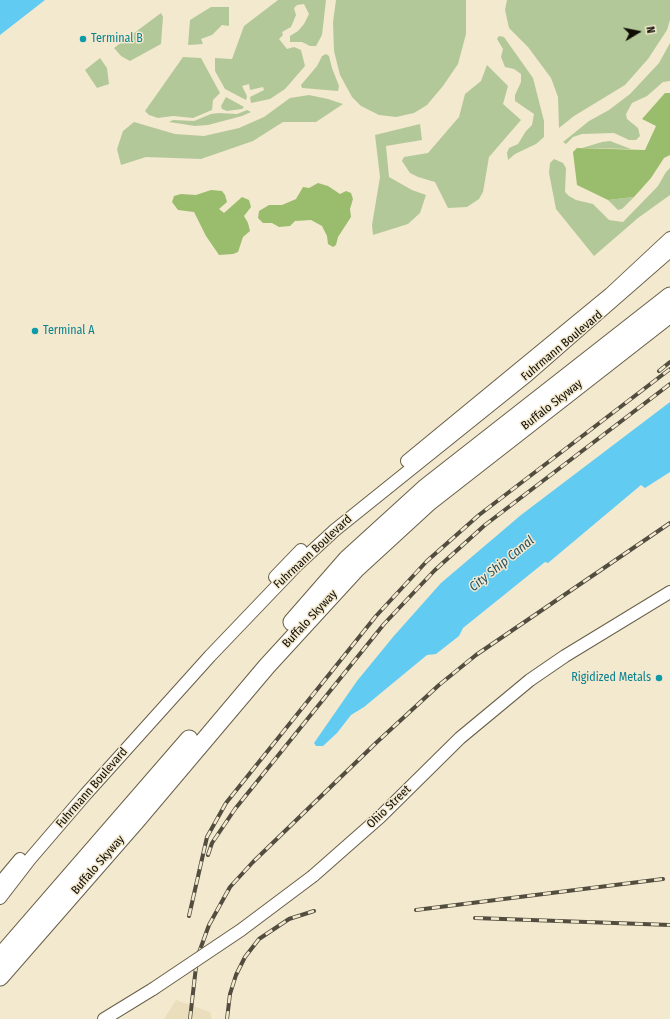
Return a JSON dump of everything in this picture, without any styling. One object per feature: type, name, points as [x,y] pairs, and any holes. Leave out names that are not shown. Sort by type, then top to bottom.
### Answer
[{"type":"highway","name":"Buffalo Skyway","points":[[0,977],[137,820],[208,734],[267,666],[356,569],[429,502],[617,346],[670,296]]},
{"type":"highway","name":"Buffalo Skyway","points":[[0,957],[347,559],[425,488],[617,346],[670,314]]},
{"type":"street","name":"Fuhrmann Boulevard","points":[[0,883],[70,801],[289,561],[344,513],[610,294],[670,238]]},
{"type":"street","name":"Fuhrmann Boulevard","points":[[0,898],[30,859],[85,795],[210,656],[298,564],[335,530],[528,375],[670,251]]},
{"type":"street","name":"Ohio Street","points":[[104,1019],[153,989],[242,930],[313,876],[380,817],[460,738],[530,680],[565,656],[670,592]]},
{"type":"shaded area","points":[[176,1000],[210,1012],[212,1019],[164,1019]]},
{"type":"green space","points":[[278,0],[326,0],[322,35],[316,46],[310,46],[302,42],[290,42],[290,36],[298,31],[304,24],[309,14],[304,4],[297,5],[294,8],[296,15],[291,27],[282,32],[283,35],[279,39],[287,49],[294,47],[301,50],[305,66],[285,89],[270,99],[251,103],[250,97],[264,90],[263,87],[250,90],[249,84],[242,86],[247,96],[246,100],[225,89],[215,71],[215,58],[232,59],[244,26]]},
{"type":"green space","points":[[336,0],[466,0],[466,34],[458,64],[443,86],[427,105],[414,113],[396,117],[379,115],[361,106],[352,97],[340,75],[334,51],[333,22]]},
{"type":"green space","points":[[507,0],[670,0],[670,20],[667,30],[648,59],[625,85],[574,116],[559,128],[558,97],[551,78],[528,47],[509,28],[505,10]]},
{"type":"green space","points":[[211,7],[229,7],[229,26],[222,25],[212,35],[201,39],[203,44],[188,45],[190,20]]},
{"type":"green space","points":[[161,13],[163,17],[161,44],[130,61],[121,56],[114,48]]},
{"type":"green space","points":[[499,36],[504,37],[533,78],[544,121],[544,137],[536,144],[515,154],[508,160],[507,153],[509,148],[518,144],[526,131],[532,125],[534,114],[515,101],[515,95],[521,82],[521,74],[514,69],[505,67],[501,57],[503,49],[497,39]]},
{"type":"green space","points":[[670,43],[670,81],[663,82],[647,96],[632,103],[626,114],[627,119],[638,128],[640,136],[636,140],[629,140],[614,133],[582,134],[573,137],[566,144],[563,142],[589,121],[609,110],[630,94],[659,63]]},
{"type":"green space","points":[[326,54],[329,56],[339,86],[338,91],[302,88],[301,85],[317,66],[322,56]]},
{"type":"green space","points":[[183,57],[201,58],[220,93],[213,100],[212,110],[193,118],[173,116],[158,118],[149,115],[145,111]]},
{"type":"green space","points":[[100,58],[107,68],[109,84],[97,88],[85,70]]},
{"type":"green space","points":[[487,65],[508,86],[503,104],[521,120],[489,157],[483,192],[479,199],[467,207],[448,208],[435,182],[410,173],[402,161],[404,157],[428,153],[459,117],[465,94],[481,81]]},
{"type":"green space","points":[[665,93],[670,93],[670,155],[664,158],[651,178],[634,197],[608,200],[577,185],[573,152],[577,148],[645,150],[656,126],[642,119]]},
{"type":"green space","points":[[309,95],[343,104],[316,122],[283,122],[253,141],[201,159],[146,157],[121,165],[117,149],[123,131],[134,122],[175,134],[204,136],[239,128],[264,117],[290,98]]},
{"type":"green space","points":[[226,97],[244,107],[242,109],[227,111],[222,109],[221,106]]},
{"type":"green space","points":[[247,110],[251,112],[242,116],[208,125],[195,126],[169,122],[173,120],[194,121],[211,114],[237,114]]},
{"type":"green space","points":[[420,124],[422,140],[386,146],[389,177],[412,190],[426,195],[420,213],[408,224],[373,235],[372,225],[380,177],[375,135]]},
{"type":"green space","points":[[610,141],[631,149],[582,148],[602,142]]},
{"type":"green space","points":[[554,159],[563,163],[566,168],[565,192],[576,200],[593,204],[609,220],[623,222],[658,186],[670,168],[670,195],[638,218],[594,256],[556,209],[549,173],[550,163]]},
{"type":"green space","points":[[318,183],[328,186],[340,194],[346,191],[351,193],[353,199],[350,209],[351,217],[338,237],[336,245],[333,247],[328,244],[327,236],[322,226],[311,220],[295,221],[290,226],[279,227],[272,223],[263,223],[258,218],[259,211],[269,205],[282,205],[296,199],[303,187],[309,188]]},
{"type":"green space","points":[[211,190],[222,191],[225,195],[227,202],[219,209],[224,213],[242,197],[249,200],[251,207],[244,216],[250,231],[243,237],[238,252],[233,254],[219,255],[206,236],[194,212],[178,210],[172,202],[174,196],[181,194],[196,195]]},
{"type":"green space","points":[[634,197],[622,209],[618,210],[608,200]]},
{"type":"water","points":[[0,0],[45,0],[0,35]]},
{"type":"water","name":"City Ship Canal","points":[[670,402],[670,472],[645,488],[641,485],[548,563],[545,562],[463,628],[459,636],[436,654],[427,655],[364,707],[351,715],[337,733],[323,746],[316,746],[314,743],[357,681],[393,637],[441,583],[521,515]]},
{"type":"railway","points":[[659,371],[670,362]]},
{"type":"railway","points":[[189,916],[207,837],[226,803],[376,616],[427,561],[479,515],[670,369]]},
{"type":"railway","points":[[208,855],[212,843],[235,809],[384,624],[435,570],[485,525],[670,384]]},
{"type":"railway","points":[[190,1019],[197,958],[209,925],[230,887],[253,862],[377,742],[439,685],[476,655],[670,523]]},
{"type":"railway","points":[[416,910],[663,879]]},
{"type":"railway","points":[[227,1019],[230,994],[236,975],[245,957],[259,939],[289,919],[314,911]]},
{"type":"railway","points":[[475,918],[670,925]]},
{"type":"place","name":"Terminal B","points":[[83,39]]},
{"type":"place","name":"Terminal A","points":[[35,331]]},
{"type":"place","name":"Rigidized Metals","points":[[659,678]]}]
